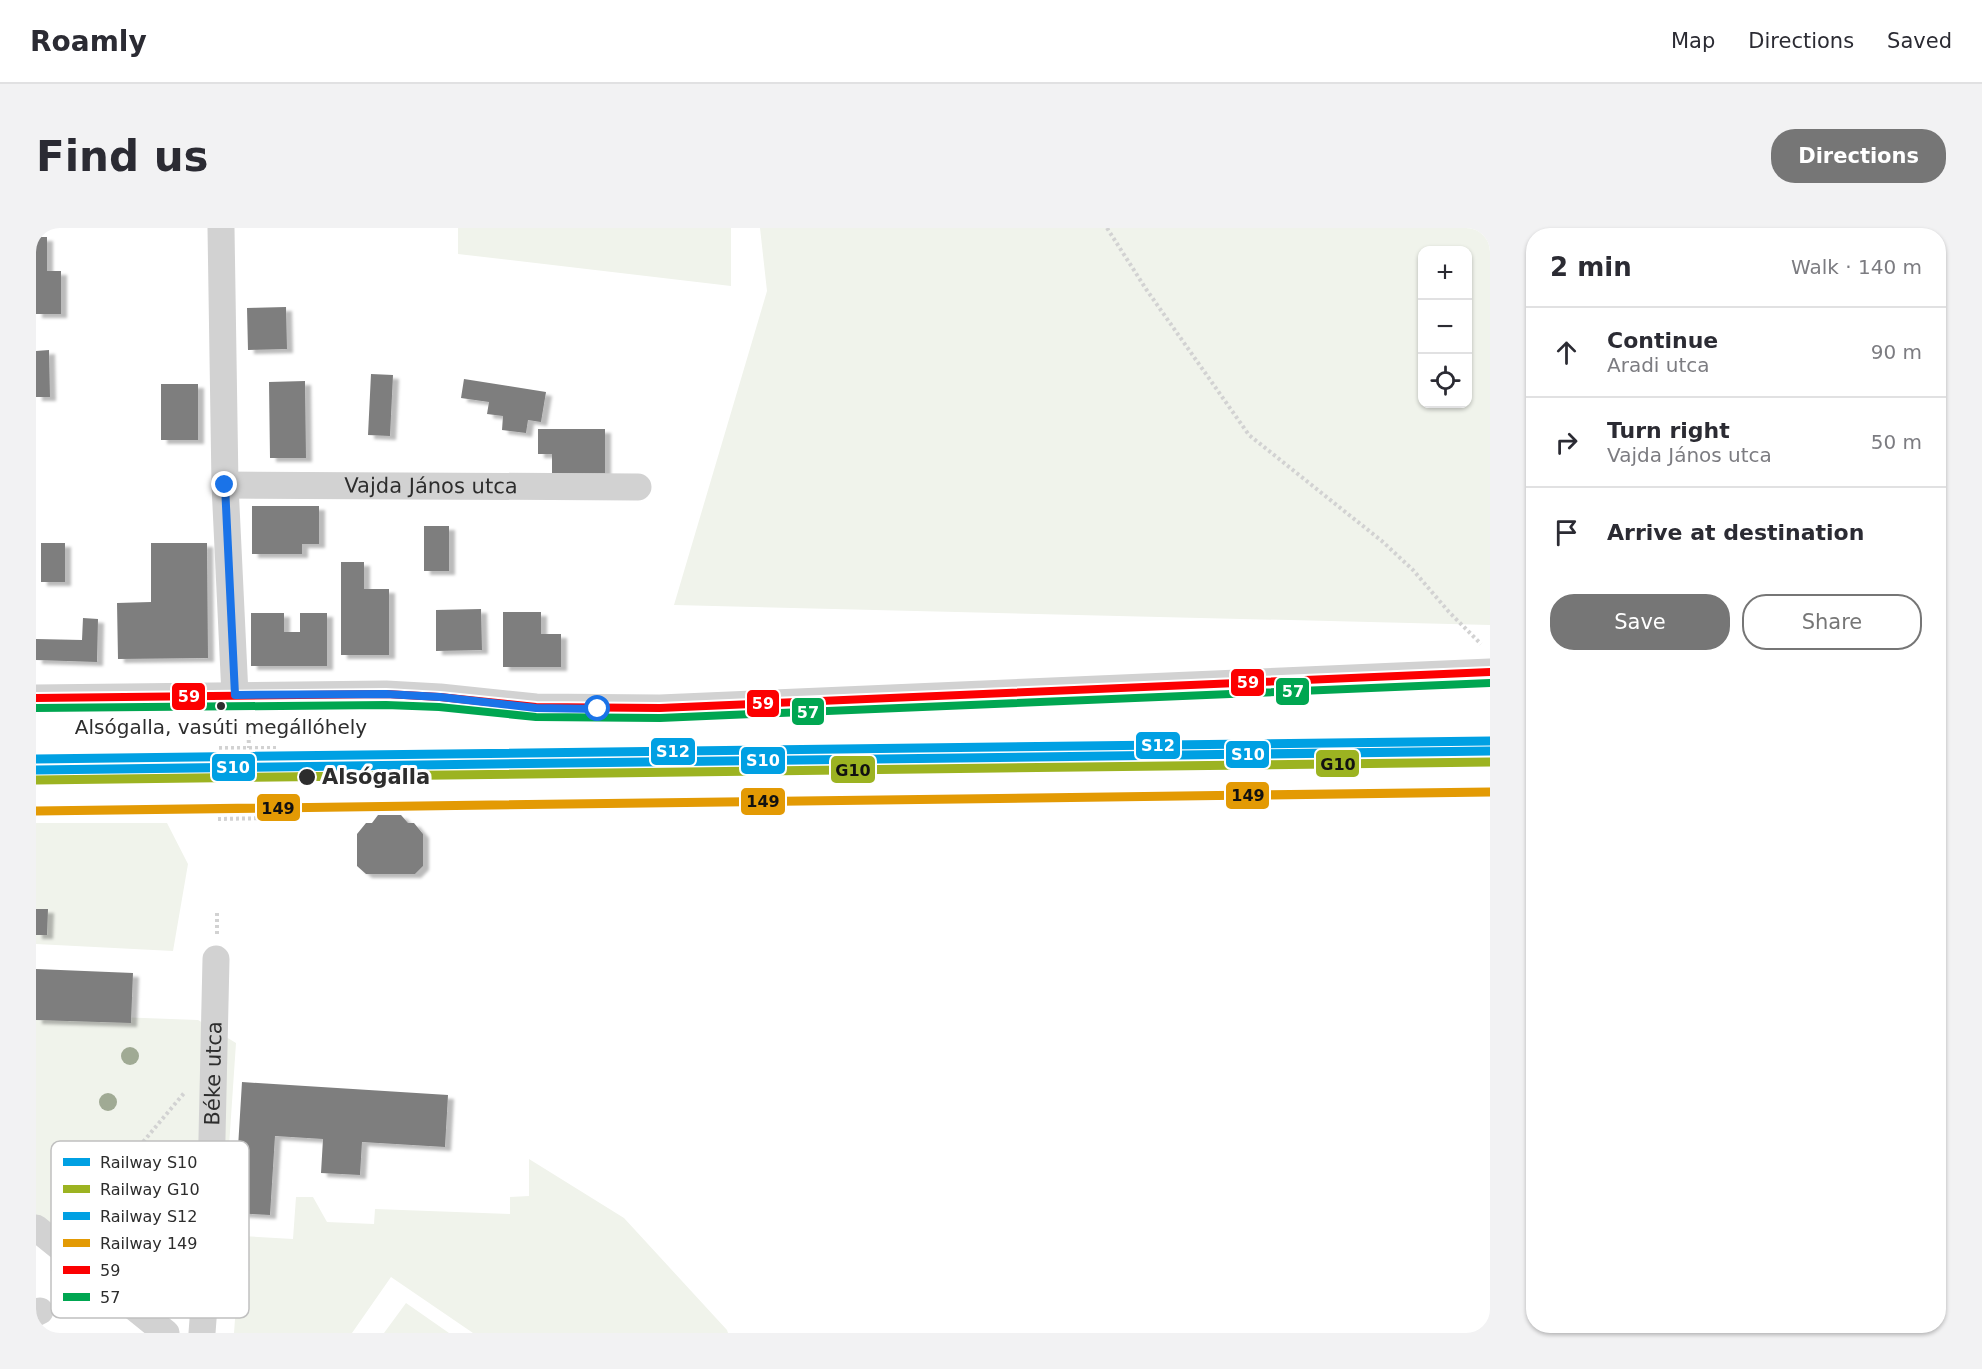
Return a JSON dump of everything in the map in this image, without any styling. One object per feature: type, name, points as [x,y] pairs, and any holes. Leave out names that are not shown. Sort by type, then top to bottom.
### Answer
[{"type":"street","points":[[221,228],[225,485],[235,695]]},
{"type":"street","name":"Vajda János utca","points":[[225,485],[638,487]]},
{"type":"street","points":[[36,698],[386,694],[440,697],[536,708],[660,708],[1490,672]]},
{"type":"street","name":"Béke utca","points":[[212,1141],[216,959]]},
{"type":"street","points":[[147,1318],[166,1333]]},
{"type":"street","name":"Béke utca","points":[[202,1333],[203,1318]]},
{"type":"path","points":[[1107,228],[1164,316],[1249,435],[1383,542],[1413,570],[1449,612],[1482,645]]},
{"type":"path","points":[[219,748],[278,748]]},
{"type":"path","points":[[218,819],[272,818]]},
{"type":"path","points":[[143,1141],[186,1090]]},
{"type":"shaded area","points":[[458,228],[731,228],[731,286],[458,254]]},
{"type":"shaded area","points":[[760,228],[1490,228],[1490,625],[674,605],[767,291]]},
{"type":"shaded area","points":[[36,823],[167,823],[188,864],[173,951],[36,944]]},
{"type":"shaded area","points":[[36,1014],[198,1020],[236,1043],[229,1141],[51,1141],[51,1240],[36,1228]]},
{"type":"shaded area","points":[[529,1159],[624,1218],[728,1333],[473,1333],[391,1277],[352,1333],[234,1333],[235,1318],[249,1318],[249,1236],[293,1239],[296,1197],[313,1197],[327,1222],[374,1224],[375,1209],[510,1214],[510,1197],[529,1196]]},
{"type":"shaded area","points":[[406,1303],[449,1333],[384,1333]]},
{"type":"building","points":[[36,237],[47,237],[47,271],[61,271],[61,314],[36,314]]},
{"type":"building","points":[[286,307],[287,349],[248,350],[247,308]]},
{"type":"building","points":[[49,350],[50,397],[36,397],[36,351]]},
{"type":"building","points":[[371,374],[393,375],[390,436],[368,435]]},
{"type":"building","points":[[464,379],[546,392],[541,422],[528,420],[526,433],[502,430],[503,416],[487,414],[489,402],[461,398]]},
{"type":"building","points":[[305,381],[306,458],[270,458],[269,382]]},
{"type":"building","points":[[161,384],[198,384],[198,440],[161,440]]},
{"type":"building","points":[[538,429],[605,429],[605,473],[552,473],[552,454],[538,454]]},
{"type":"building","points":[[252,506],[319,506],[319,544],[302,544],[302,554],[252,554]]},
{"type":"building","points":[[424,526],[449,526],[449,571],[424,571]]},
{"type":"building","points":[[41,543],[65,543],[65,582],[41,582]]},
{"type":"building","points":[[151,543],[207,543],[208,658],[118,659],[117,603],[151,602]]},
{"type":"building","points":[[341,562],[364,562],[364,589],[389,589],[389,655],[341,655]]},
{"type":"building","points":[[481,609],[482,650],[436,651],[436,610]]},
{"type":"building","points":[[503,612],[541,612],[541,634],[561,634],[561,667],[503,667]]},
{"type":"building","points":[[251,613],[284,613],[284,632],[300,632],[300,613],[327,613],[327,666],[251,666]]},
{"type":"building","points":[[83,618],[98,619],[97,662],[36,660],[36,639],[82,640]]},
{"type":"building","points":[[378,815],[401,815],[408,823],[414,823],[423,834],[423,866],[415,874],[366,874],[357,866],[357,834],[366,823],[372,823]]},
{"type":"building","points":[[36,909],[48,909],[47,935],[36,935]]},
{"type":"building","points":[[36,969],[133,973],[131,1023],[36,1020]]},
{"type":"building","points":[[242,1082],[448,1095],[445,1147],[362,1142],[360,1175],[321,1173],[323,1139],[275,1136],[270,1215],[249,1214],[249,1141],[238,1141]]},
{"type":"rail line","name":"S12","points":[[36,759],[1490,741]]},
{"type":"rail line","name":"S10","points":[[36,770],[1490,751]]},
{"type":"rail line","name":"G10","points":[[36,780],[1490,762]]},
{"type":"rail line","name":"149","points":[[36,811],[1490,792]]},
{"type":"transit line","name":"59","points":[[36,698],[386,694],[536,707],[660,708],[1490,672]]},
{"type":"transit line","name":"57","points":[[36,708],[386,705],[439,707],[536,717],[660,718],[1490,683]]},
{"type":"place","name":"Alsógalla, vasúti megállóhely","points":[[221,706]]},
{"type":"place","name":"Alsógalla","points":[[307,777]]},
{"type":"route","points":[[225,485],[235,695],[386,694],[440,697],[536,708],[598,709]]}]
